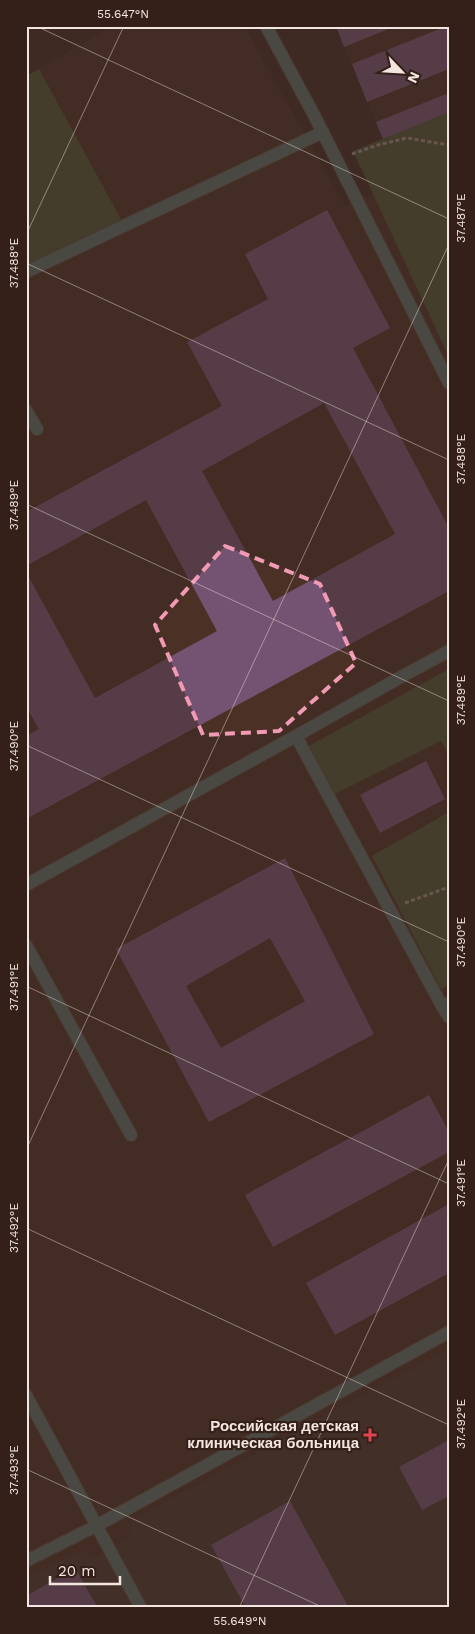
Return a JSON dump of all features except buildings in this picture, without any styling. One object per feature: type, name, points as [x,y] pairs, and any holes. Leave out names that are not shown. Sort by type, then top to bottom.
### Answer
[{"type":"lane","points":[[266,26],[323,132],[449,383]]},
{"type":"lane","points":[[26,272],[323,132]]},
{"type":"lane","points":[[26,410],[36,429]]},
{"type":"lane","points":[[26,885],[449,651]]},
{"type":"lane","points":[[296,736],[390,911],[446,1009]]},
{"type":"lane","points":[[26,945],[131,1135]]},
{"type":"lane","points":[[26,1560],[96,1526],[449,1332]]},
{"type":"lane","points":[[26,1395],[141,1608]]},
{"type":"path","points":[[337,160],[378,145],[407,138],[449,145]]},
{"type":"path","points":[[390,911],[413,899],[449,887]]},
{"type":"highlighted area","points":[[225,546],[320,584],[356,663],[279,731],[203,735],[155,625]]},
{"type":"shaded area","points":[[113,26],[244,26],[345,206],[373,193],[449,357],[449,669],[307,747],[333,795],[441,740],[449,755],[449,812],[373,856],[441,989],[449,985],[449,1349],[133,1520],[130,1539],[91,1559],[80,1550],[26,1579],[26,76]]},
{"type":"shaded area","points":[[336,26],[449,26],[449,112],[383,139]]},
{"type":"shaded area","name":"Российская детская клиническая больница","points":[[449,1349],[449,1608],[26,1608],[26,1579],[81,1550],[91,1559],[130,1539],[132,1520]]},
{"type":"green space","points":[[39,69],[123,223],[26,274],[26,76]]},
{"type":"green space","points":[[449,112],[449,357],[353,151]]},
{"type":"green space","points":[[449,669],[449,755],[441,741],[333,795],[307,747]]},
{"type":"green space","points":[[449,812],[449,985],[441,989],[372,856]]},
{"type":"place","name":"Российская детская клиническая больница","points":[[370,1435]]}]
